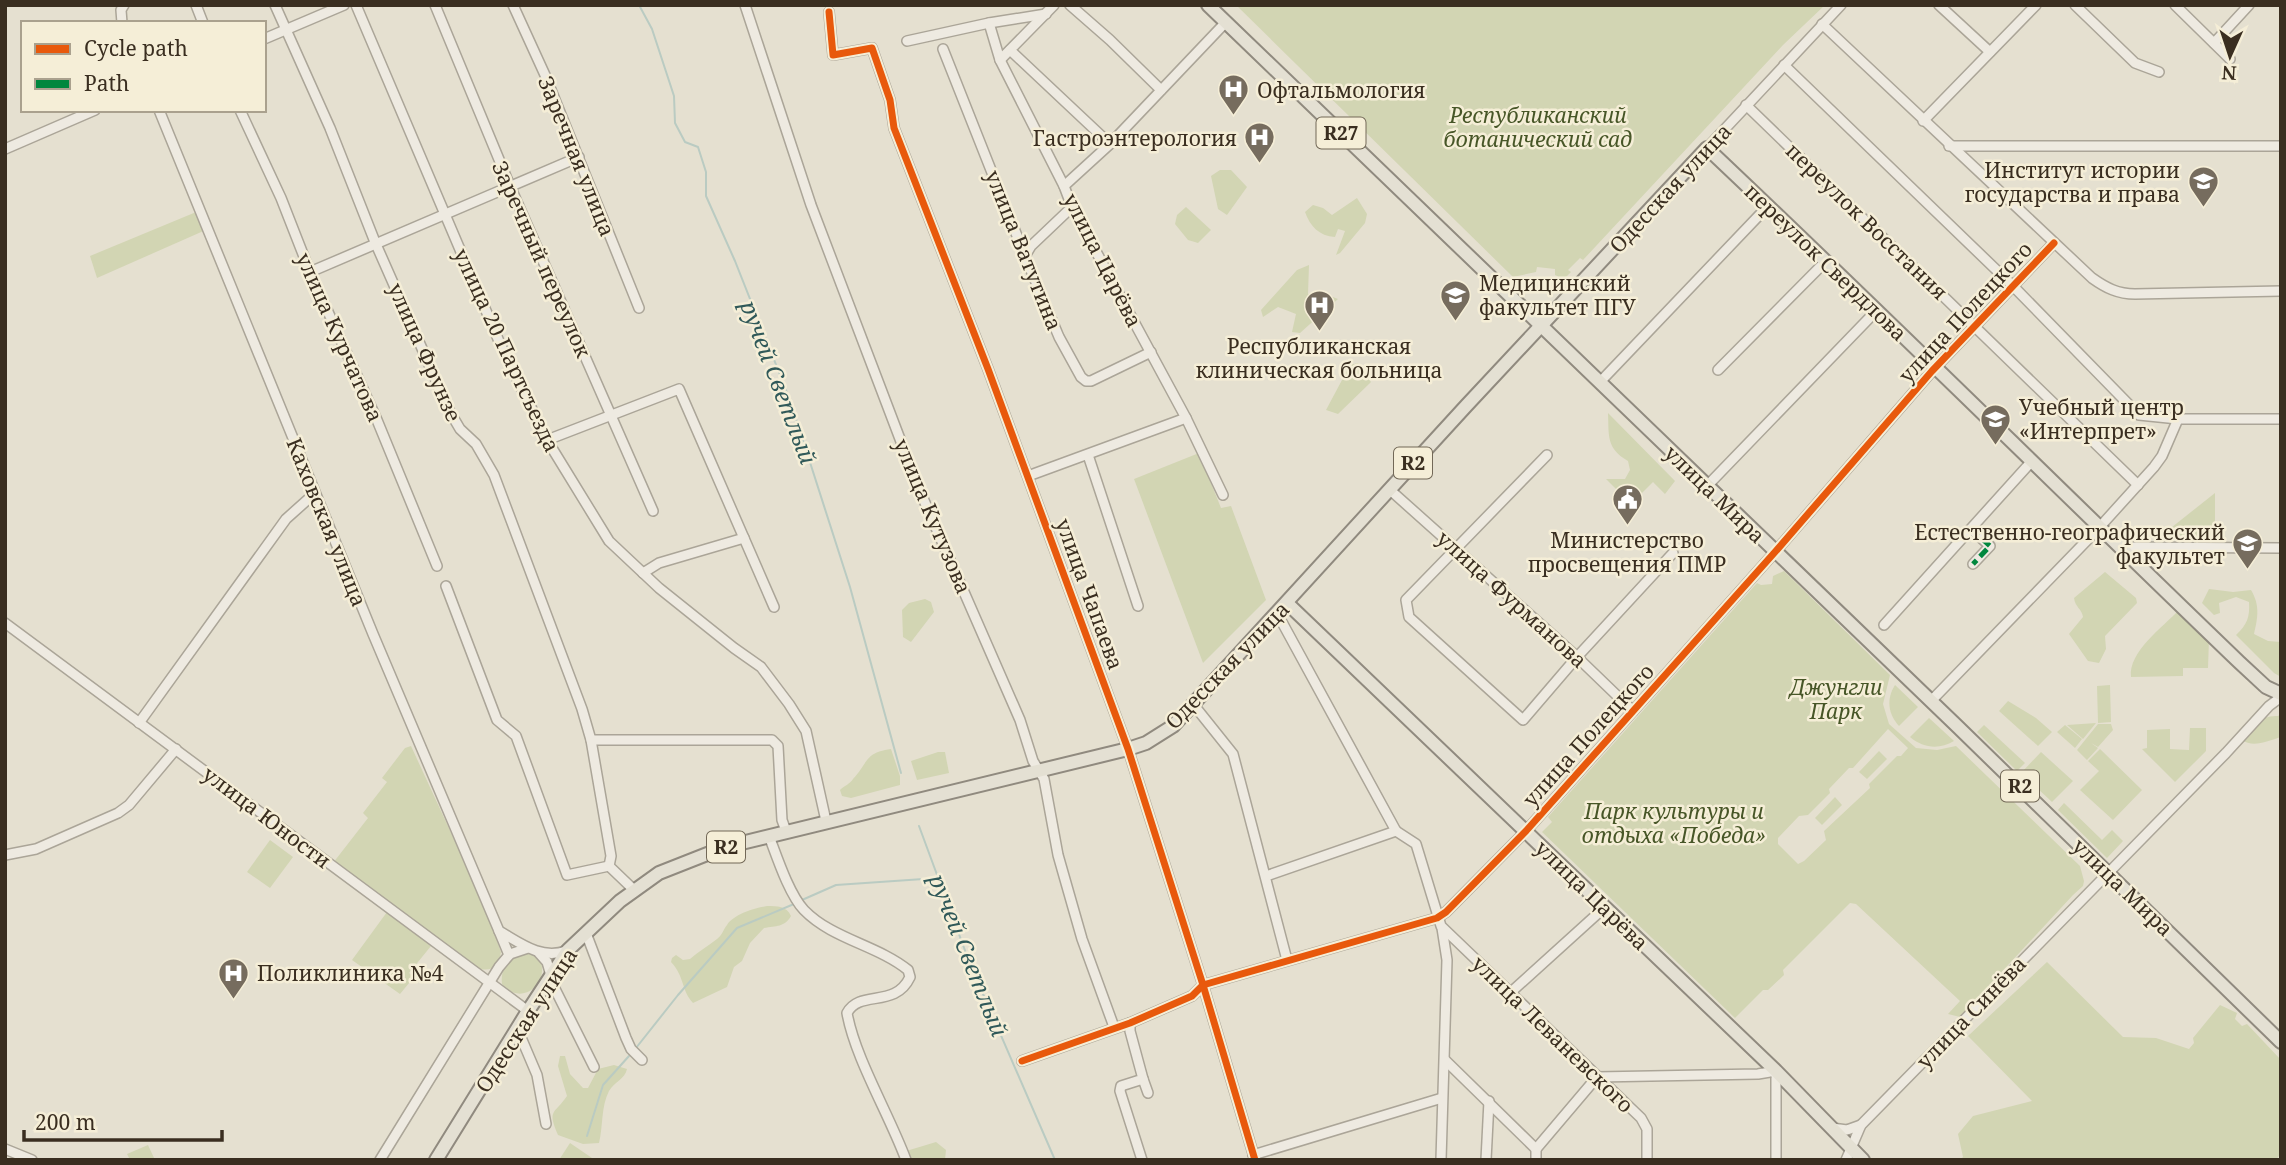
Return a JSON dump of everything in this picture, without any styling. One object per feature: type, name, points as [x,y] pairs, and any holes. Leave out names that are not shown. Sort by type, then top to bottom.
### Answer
[{"type":"main road","name":"улица Мира","points":[[1208,5],[2281,1042]]},
{"type":"main road","name":"Одесская улица","points":[[436,1160],[568,950],[634,890],[659,873],[701,855],[786,831],[1128,749],[1154,739],[1173,726],[1389,489],[1707,148]]},
{"type":"main road","name":"переулок Свердлова","points":[[1707,148],[1936,366],[2031,462],[2239,662],[2266,687],[2281,695]]},
{"type":"main road","name":"улица Царёва","points":[[1287,603],[1776,1071],[1832,1128],[1849,1154],[1863,1160]]},
{"type":"street","name":"улица Фрунзе","points":[[275,5],[450,412],[460,429],[476,444],[494,475],[592,740],[611,856],[609,866]]},
{"type":"street","points":[[266,38],[344,5]]},
{"type":"street","name":"улица 20 Партсъезда","points":[[356,5],[501,346],[547,440],[605,535],[643,573],[761,667],[789,704],[806,731],[826,821]]},
{"type":"street","name":"Заречный переулок","points":[[435,5],[510,186],[653,511]]},
{"type":"street","name":"Заречная улица","points":[[513,5],[579,157],[639,308]]},
{"type":"street","name":"улица Кутузова","points":[[746,5],[802,179],[919,489],[1044,779],[1058,855],[1082,939],[1114,1027]]},
{"type":"street","points":[[1000,60],[1054,5]]},
{"type":"street","points":[[1070,5],[1161,90]]},
{"type":"street","name":"Одесская улица","points":[[1707,148],[1841,5]]},
{"type":"street","points":[[1939,5],[1990,52]]},
{"type":"street","points":[[1923,121],[2036,5]]},
{"type":"street","points":[[2075,5],[2135,64],[2159,72]]},
{"type":"street","points":[[2175,5],[2230,59]]},
{"type":"street","points":[[2214,43],[2249,5]]},
{"type":"street","name":"улица Чапаева","points":[[829,12],[833,55],[872,48],[890,100],[894,128],[1028,476],[1128,749],[1254,1157]]},
{"type":"street","points":[[907,41],[1046,14]]},
{"type":"street","points":[[1064,186],[1110,144],[1226,22]]},
{"type":"street","name":"улица Царёва","points":[[989,23],[1000,60],[1072,207],[1186,418],[1223,495]]},
{"type":"street","points":[[1822,24],[2092,278],[2115,292],[2281,291]]},
{"type":"street","name":"улица Ватутина","points":[[943,49],[1059,337],[1086,381],[1150,352]]},
{"type":"street","points":[[1010,50],[1110,144]]},
{"type":"street","points":[[1784,65],[2012,286],[2139,415],[2178,419],[2281,419]]},
{"type":"street","name":"переулок Восстания","points":[[1746,106],[2138,485]]},
{"type":"street","points":[[5,149],[90,112]]},
{"type":"street","name":"Каховская улица","points":[[160,112],[315,493],[509,955]]},
{"type":"street","name":"улица Курчатова","points":[[241,112],[377,420],[437,566]]},
{"type":"street","points":[[1949,146],[2281,146]]},
{"type":"street","points":[[310,272],[579,157]]},
{"type":"street","points":[[1600,382],[1768,206]]},
{"type":"street","points":[[1025,256],[1031,246],[1072,207]]},
{"type":"street","name":"улица Полецкого","points":[[1022,1061],[1130,1023],[1192,996],[1203,985],[1287,960],[1439,922],[1633,712],[1936,366],[2054,243]]},
{"type":"street","points":[[1718,370],[1826,261]]},
{"type":"street","points":[[1707,486],[1877,310]]},
{"type":"street","points":[[547,440],[679,389],[774,607]]},
{"type":"street","points":[[1028,476],[1186,418]]},
{"type":"street","points":[[1931,701],[2138,485],[2162,456],[2178,419]]},
{"type":"street","points":[[1088,455],[1138,606]]},
{"type":"street","points":[[1547,456],[1406,600],[1409,617],[1522,720],[1673,553]]},
{"type":"street","points":[[1884,625],[2031,462]]},
{"type":"street","name":"улица Фурманова","points":[[1389,489],[1577,657],[1633,712]]},
{"type":"street","points":[[139,723],[286,519],[315,493]]},
{"type":"street","points":[[1971,529],[1990,546],[1973,564]]},
{"type":"street","points":[[643,573],[659,563],[744,538]]},
{"type":"street","points":[[2119,547],[2281,548]]},
{"type":"street","points":[[446,586],[497,720],[516,736],[567,875],[609,866],[634,890]]},
{"type":"street","points":[[1277,613],[1396,831],[1416,844],[1447,951],[1441,1160]]},
{"type":"street","name":"улица Юности","points":[[5,623],[528,1010]]},
{"type":"street","name":"улица Синёва","points":[[1849,1154],[1861,1125],[2281,695]]},
{"type":"street","points":[[1194,705],[1233,754],[1287,960]]},
{"type":"street","points":[[592,740],[772,740],[778,746],[782,820],[786,831]]},
{"type":"street","points":[[5,855],[36,849],[118,813],[129,805],[176,750]]},
{"type":"street","points":[[1266,876],[1396,831]]},
{"type":"street","points":[[769,836],[801,906],[824,925],[908,970],[910,977],[901,989],[876,1000],[858,1001],[847,1013],[865,1066],[891,1120],[906,1160]]},
{"type":"street","points":[[1510,993],[1605,908]]},
{"type":"street","name":"улица Леваневского","points":[[1439,922],[1641,1118],[1647,1129],[1647,1160]]},
{"type":"street","points":[[499,931],[534,950],[547,962],[550,976],[594,1067]]},
{"type":"street","points":[[586,933],[626,1038],[631,1049],[642,1060]]},
{"type":"street","points":[[384,1158],[489,982],[509,955],[520,949],[554,954],[568,950]]},
{"type":"street","points":[[1130,1023],[1148,1093]]},
{"type":"street","points":[[517,1028],[537,1075],[547,1124]]},
{"type":"street","points":[[1445,1060],[1536,1149]]},
{"type":"street","points":[[1536,1160],[1536,1149],[1597,1077],[1758,1074],[1776,1071],[1776,1160]]},
{"type":"street","points":[[1142,1160],[1120,1091],[1121,1086],[1143,1079]]},
{"type":"street","points":[[1254,1157],[1442,1098]]},
{"type":"street","points":[[1486,1160],[1489,1101]]},
{"type":"street","points":[[1832,1128],[1847,1130],[1861,1125]]},
{"type":"street","points":[[5,1149],[32,1160]]},
{"type":"green space","name":"Республиканский ботанический сад","points":[[1236,5],[1825,5],[1783,45],[1583,260],[1580,258],[1568,270],[1571,272],[1564,279],[1555,275],[1555,269],[1537,267],[1536,272],[1513,277]]},
{"type":"green space","points":[[1220,170],[1231,170],[1247,187],[1227,215],[1218,209],[1211,176]]},
{"type":"green space","points":[[1357,198],[1367,214],[1365,223],[1336,255],[1345,231],[1338,229],[1335,237],[1324,235],[1312,226],[1305,212],[1313,205],[1332,215]]},
{"type":"green space","points":[[1186,207],[1211,230],[1198,243],[1188,240],[1175,224],[1177,215]]},
{"type":"green space","points":[[201,210],[208,229],[97,278],[90,256]]},
{"type":"green space","points":[[1309,265],[1308,294],[1322,293],[1338,299],[1300,333],[1292,332],[1296,314],[1278,307],[1263,317],[1261,310],[1297,270]]},
{"type":"green space","points":[[1358,363],[1371,382],[1338,414],[1326,410],[1350,365]]},
{"type":"green space","points":[[1608,413],[1675,481],[1665,494],[1653,482],[1634,501],[1625,498],[1606,479],[1625,479],[1630,470],[1628,461],[1616,451],[1610,441]]},
{"type":"green space","points":[[1199,453],[1221,508],[1231,506],[1266,600],[1203,663],[1134,479]]},
{"type":"green space","points":[[2215,493],[2215,533],[2206,536],[2162,535]]},
{"type":"green space","name":"Парк культуры и отдыха «Победа»","points":[[1784,571],[1890,675],[1883,704],[1889,724],[1916,748],[1937,750],[1956,746],[2080,866],[2083,886],[1960,1017],[1948,1014],[1960,1001],[1856,904],[1850,903],[1783,970],[1784,975],[1768,990],[1763,990],[1735,1018],[1542,832],[1552,822],[1548,817],[1757,583],[1772,584],[1773,576]],"holes":[[[1888,729],[1908,748],[1824,831],[1826,840],[1804,861],[1798,864],[1778,844],[1778,838],[1799,816],[1808,815],[1830,793],[1829,789],[1849,768],[1853,768]]]},
{"type":"green space","points":[[2105,572],[2136,598],[2137,603],[2105,636],[2106,649],[2099,663],[2088,661],[2069,634],[2083,617],[2074,598]]},
{"type":"green space","points":[[2209,589],[2233,592],[2251,590],[2257,611],[2254,634],[2268,641],[2281,642],[2281,677],[2236,635],[2247,620],[2249,602],[2236,597],[2219,603],[2220,613],[2214,615],[2202,603]]},
{"type":"green space","points":[[925,599],[931,602],[934,612],[911,642],[903,637],[902,610],[909,603]]},
{"type":"green space","points":[[2179,610],[2209,639],[2208,668],[2183,668],[2183,676],[2131,677],[2135,658],[2141,649]]},
{"type":"green space","points":[[1895,685],[1918,707],[1899,726],[1892,716],[1890,706],[1890,696]]},
{"type":"green space","points":[[2110,685],[2111,722],[2098,723],[2097,686]]},
{"type":"green space","points":[[2008,701],[2036,718],[2052,732],[2038,746],[1999,711]]},
{"type":"green space","points":[[2281,714],[2281,737],[2256,744],[2242,740],[2253,726],[2262,720]]},
{"type":"green space","points":[[1929,718],[1954,741],[1931,747],[1910,737]]},
{"type":"green space","points":[[2096,723],[2083,739],[2067,725]]},
{"type":"green space","points":[[2098,724],[2111,724],[2113,730],[2098,747],[2091,743],[2098,748],[2087,760],[2077,750]]},
{"type":"green space","points":[[1984,725],[2025,763],[2017,771],[1977,732]]},
{"type":"green space","points":[[2065,725],[2082,739],[2075,748],[2057,732]]},
{"type":"green space","points":[[2190,728],[2206,728],[2206,751],[2175,782],[2142,749],[2147,748],[2147,730],[2170,729],[2170,749],[2189,750]]},
{"type":"green space","points":[[411,746],[482,900],[501,952],[493,968],[475,968],[333,863],[368,818],[363,813],[387,782],[382,778],[405,748]]},
{"type":"green space","points":[[891,749],[900,776],[900,785],[851,798],[842,796],[840,790],[852,781],[871,756]]},
{"type":"green space","points":[[2100,749],[2142,790],[2113,820],[2080,790],[2099,771],[2088,761]]},
{"type":"green space","points":[[1879,751],[1887,759],[1867,779],[1859,772]]},
{"type":"green space","points":[[945,752],[949,773],[917,780],[911,761]]},
{"type":"green space","points":[[2041,752],[2073,781],[2052,802],[2021,773]]},
{"type":"green space","points":[[1835,797],[1842,805],[1822,825],[1815,818]]},
{"type":"green space","points":[[2064,803],[2102,840],[2112,830],[2123,841],[2107,858],[2058,810]]},
{"type":"green space","points":[[270,840],[293,857],[270,888],[247,872]]},
{"type":"green space","points":[[767,906],[784,908],[791,916],[789,920],[764,928],[750,943],[742,961],[734,967],[727,987],[693,1003],[671,962],[672,958],[676,955],[683,960],[690,959],[719,937],[730,921],[751,910]]},
{"type":"green space","points":[[387,912],[431,946],[409,973],[414,977],[400,994],[352,960]]},
{"type":"green space","points":[[525,952],[534,955],[541,962],[542,971],[536,986],[530,991],[516,993],[502,984],[503,972],[511,960]]},
{"type":"green space","points":[[2047,962],[2123,1037],[2156,1038],[2189,1049],[2194,1043],[2193,1038],[2220,1005],[2237,1013],[2235,1019],[2242,1026],[2247,1024],[2281,1060],[2281,1153],[2276,1160],[1960,1160],[1963,1157],[1958,1134],[1973,1116],[2032,1101],[1968,1036]]},
{"type":"green space","points":[[560,1056],[565,1056],[570,1074],[583,1088],[588,1088],[598,1069],[614,1065],[627,1069],[606,1097],[599,1143],[583,1144],[558,1135],[553,1116],[567,1096],[558,1066]]},
{"type":"green space","points":[[936,1142],[946,1150],[945,1160],[902,1160],[903,1152]]},
{"type":"green space","points":[[570,1143],[592,1158],[594,1160],[559,1160]]},
{"type":"green space","points":[[148,1145],[155,1160],[130,1160],[127,1154]]},
{"type":"waterway","name":"ручей Светлый","points":[[639,5],[652,29],[674,96],[675,123],[685,142],[698,147],[706,172],[706,196],[790,400],[850,587],[901,773]]},
{"type":"waterway","name":"ручей Светлый","points":[[919,826],[970,964],[1055,1160]]},
{"type":"waterway","points":[[802,900],[836,885],[938,878]]},
{"type":"waterway","points":[[636,1048],[737,928],[794,904]]},
{"type":"waterway","points":[[587,1136],[603,1085],[629,1056]]},
{"type":"marked path","points":[[1971,529],[1990,546],[1973,564]]},
{"type":"cycle path","points":[[829,12],[833,55],[872,48],[890,100],[894,128],[988,369],[1128,749],[1255,1160]]},
{"type":"cycle path","points":[[1022,1061],[1130,1023],[1192,996],[1203,985],[1437,918],[1446,912],[1526,831],[1932,371],[2054,243]]},
{"type":"place","name":"Офтальмология","points":[[1234,117]]},
{"type":"place","name":"Гастроэнтерология","points":[[1260,165]]},
{"type":"place","name":"Институт истории государства и права","points":[[2203,209]]},
{"type":"place","name":"Медицинский факультет ПГУ","points":[[1456,322]]},
{"type":"place","name":"Республиканская клиническая больница","points":[[1319,333]]},
{"type":"place","name":"Учебный центр «Интерпрет»","points":[[1996,446]]},
{"type":"place","name":"Министерство просвещения ПМР","points":[[1627,527]]},
{"type":"place","name":"Естественно-географический факультет","points":[[2248,571]]},
{"type":"place","name":"Поликлиника №4","points":[[234,1000]]},
{"type":"park label","name":"Джунгли Парк","points":[[1836,699]]}]
